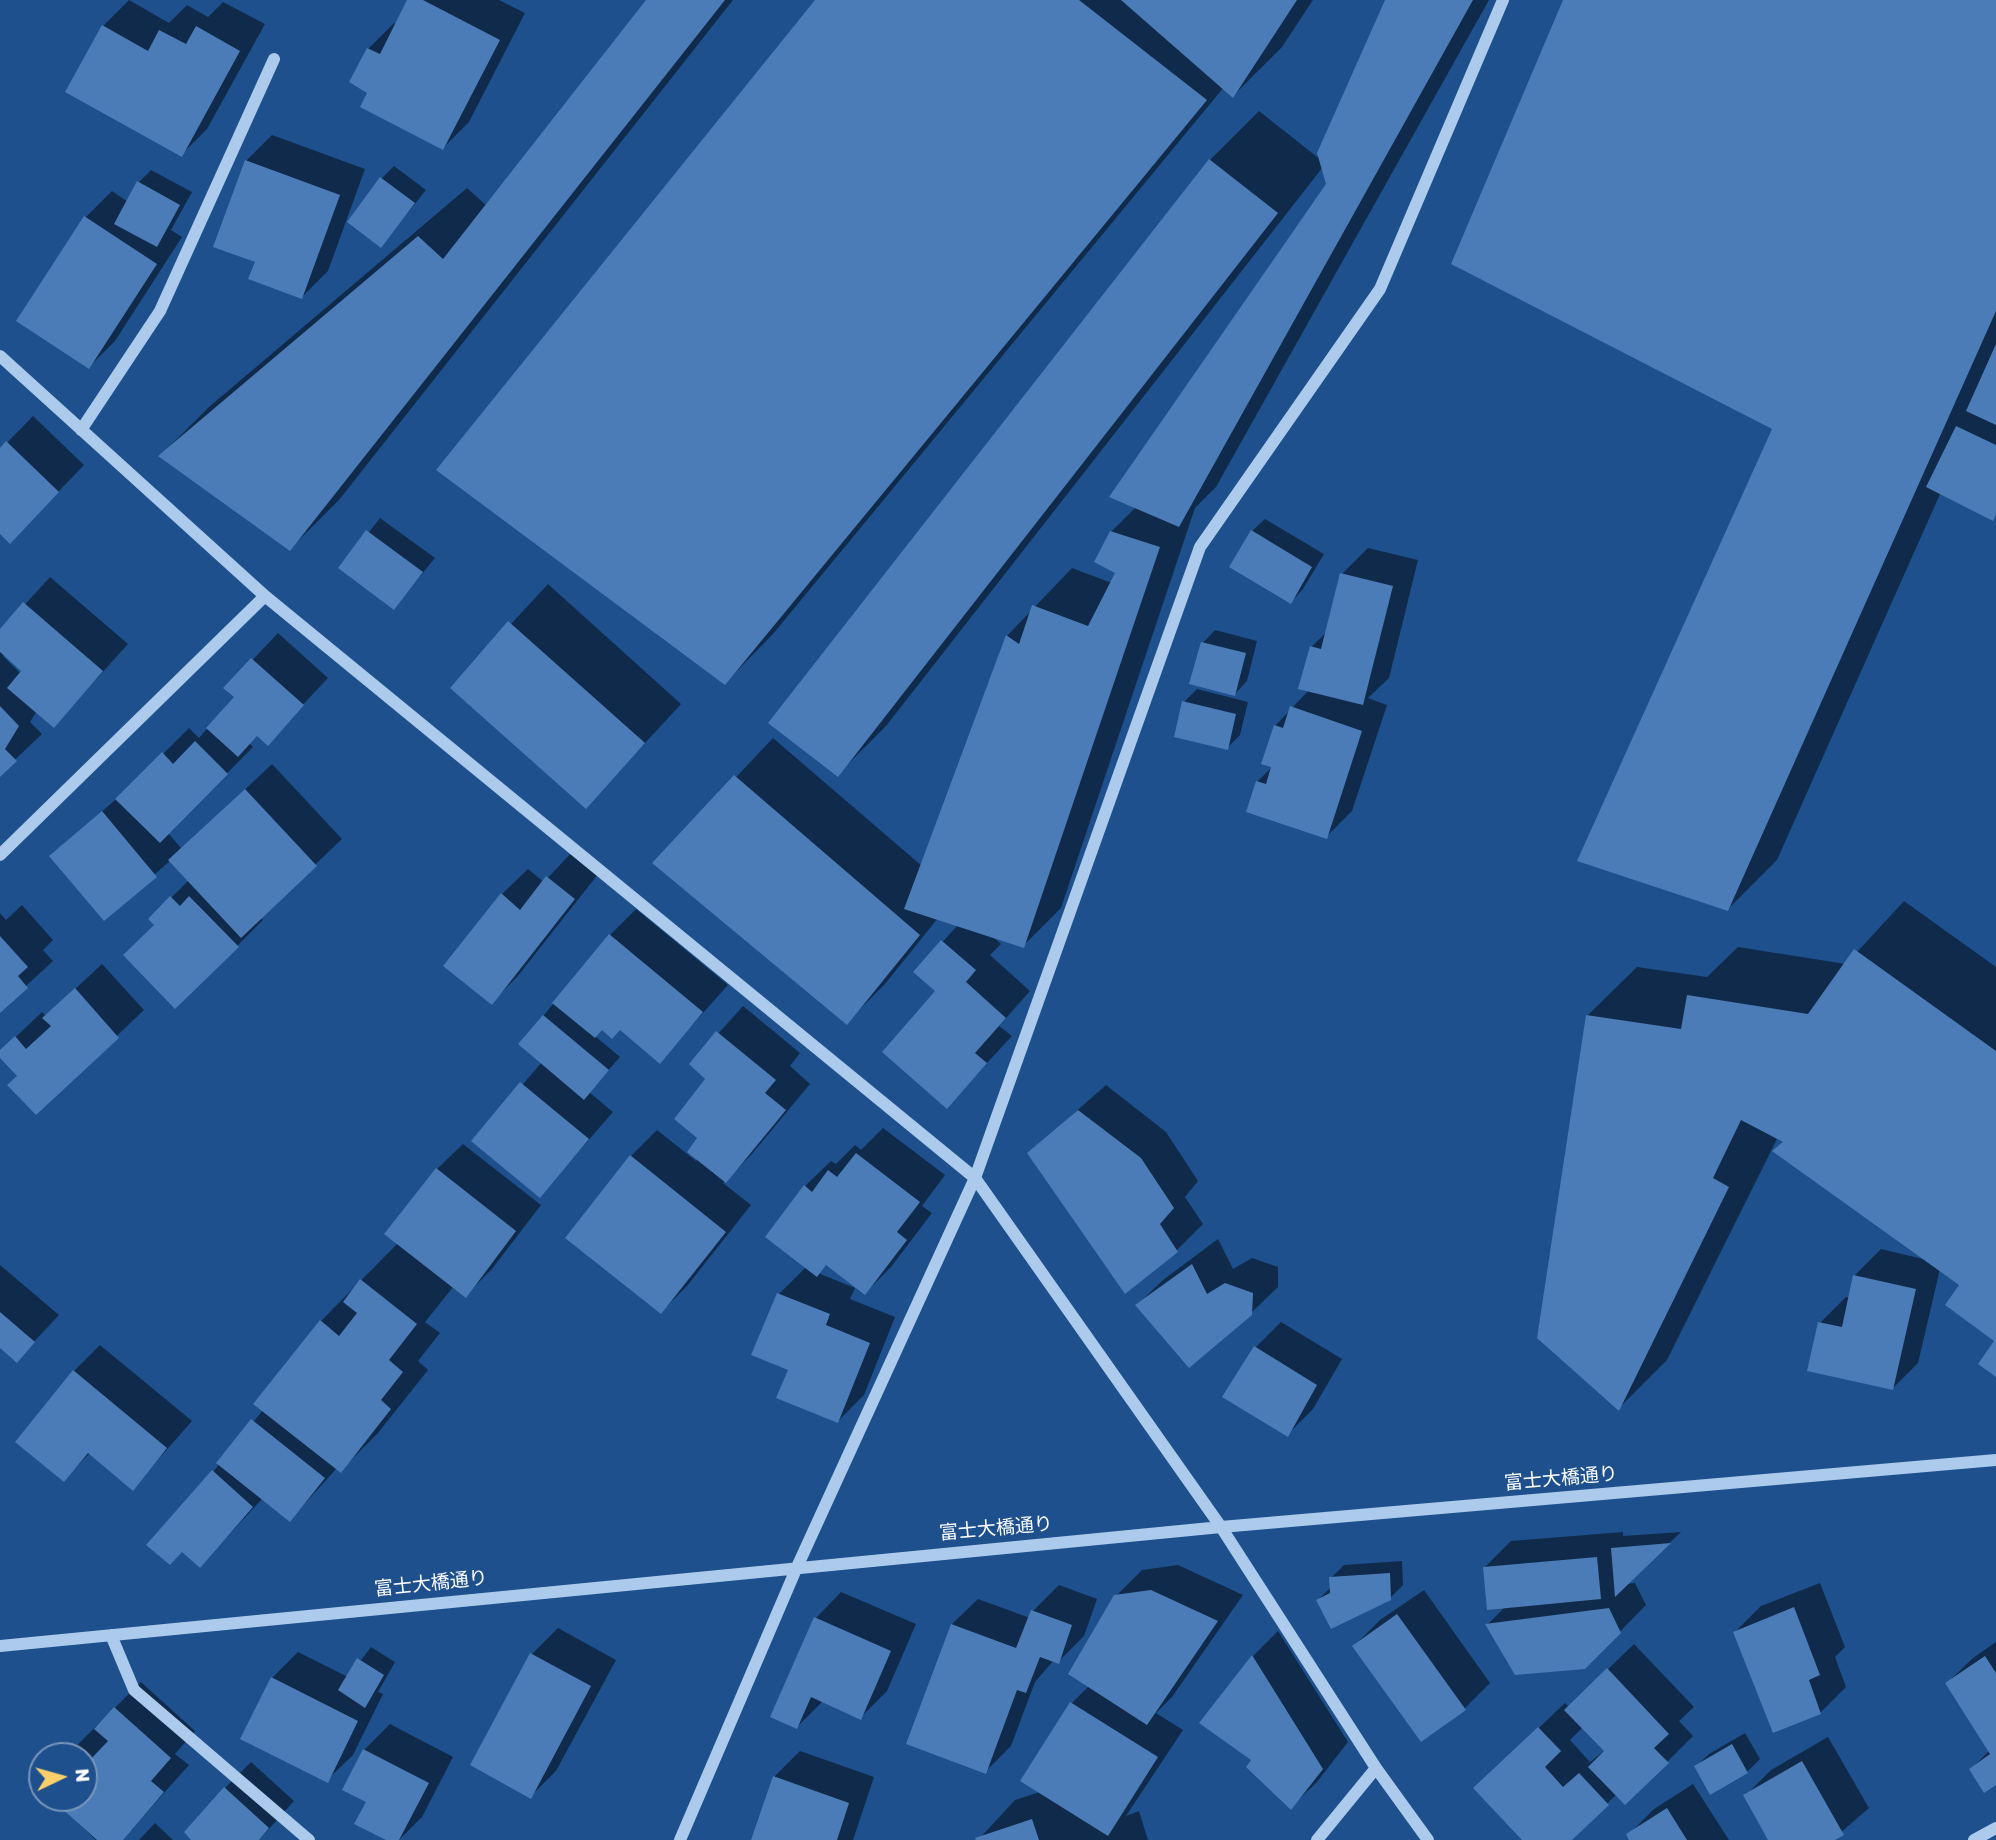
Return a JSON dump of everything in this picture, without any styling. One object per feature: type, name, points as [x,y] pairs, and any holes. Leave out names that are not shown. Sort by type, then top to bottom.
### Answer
[{"type":"street","points":[[680,1840],[797,1567],[975,1178],[1200,547],[1380,289],[1503,0]]},
{"type":"street","points":[[81,430],[160,311],[274,59]]},
{"type":"street","points":[[0,356],[265,596],[975,1178],[1222,1527],[1377,1768],[1428,1840]]},
{"type":"street","points":[[0,855],[265,596]]},
{"type":"street","name":"富士大橋通り","points":[[0,1646],[1222,1527],[1996,1460]]},
{"type":"street","points":[[111,1634],[134,1690],[309,1840]]},
{"type":"street","points":[[1317,1840],[1377,1768]]},
{"type":"street","points":[[1974,1840],[1996,1828]]},
{"type":"building","points":[[407,0],[423,0],[500,40],[443,150],[360,107],[367,93],[349,82],[367,48],[380,54]]},
{"type":"building","points":[[646,0],[725,0],[290,551],[158,456],[418,236],[443,259]]},
{"type":"building","points":[[815,0],[1079,0],[1207,100],[725,685],[436,470]]},
{"type":"building","points":[[1121,0],[1297,0],[1233,98]]},
{"type":"building","points":[[1385,0],[1473,0],[1179,527],[1109,497],[1326,184],[1317,153]]},
{"type":"building","points":[[1563,0],[1996,0],[1996,311],[1728,911],[1577,861],[1772,429],[1451,264]]},
{"type":"building","points":[[102,25],[148,51],[159,30],[186,44],[196,26],[240,51],[182,157],[65,92]]},
{"type":"building","points":[[1209,159],[1278,213],[838,777],[768,723]]},
{"type":"building","points":[[245,160],[340,195],[302,299],[248,279],[255,262],[213,247]]},
{"type":"building","points":[[380,177],[415,203],[381,248],[347,222]]},
{"type":"building","points":[[137,181],[180,205],[157,247],[114,224]]},
{"type":"building","points":[[84,216],[157,264],[89,369],[16,321]]},
{"type":"building","points":[[1996,344],[1996,425],[1966,411]]},
{"type":"building","points":[[1956,426],[1996,445],[1996,515],[1993,521],[1926,487]]},
{"type":"building","points":[[6,441],[59,492],[10,544],[0,534],[0,448]]},
{"type":"building","points":[[366,530],[423,572],[394,610],[338,568]]},
{"type":"building","points":[[1251,530],[1312,567],[1291,604],[1229,567]]},
{"type":"building","points":[[1110,531],[1160,547],[1024,948],[904,909],[1006,635],[1019,644],[1032,605],[1088,626],[1115,573],[1094,562]]},
{"type":"building","points":[[1340,573],[1393,586],[1363,705],[1298,689],[1310,646],[1321,649]]},
{"type":"building","points":[[23,602],[103,671],[54,728],[7,688],[21,671],[0,652],[0,629]]},
{"type":"building","points":[[508,621],[645,743],[586,809],[450,688]]},
{"type":"building","points":[[1201,642],[1246,653],[1235,696],[1189,684]]},
{"type":"building","points":[[251,658],[304,705],[268,746],[257,736],[238,757],[206,728],[234,697],[223,688]]},
{"type":"building","points":[[1182,701],[1236,714],[1228,750],[1174,737]]},
{"type":"building","points":[[0,706],[19,726],[5,749],[17,761],[0,777]]},
{"type":"building","points":[[1290,706],[1362,731],[1327,839],[1246,812],[1256,781],[1266,784],[1271,767],[1261,764],[1274,725],[1283,728]]},
{"type":"building","points":[[195,741],[228,774],[160,843],[115,799],[162,752],[173,764]]},
{"type":"building","points":[[734,775],[920,935],[847,1025],[652,863]]},
{"type":"building","points":[[245,789],[317,866],[241,938],[168,860]]},
{"type":"building","points":[[102,811],[157,877],[104,921],[49,856]]},
{"type":"building","points":[[546,876],[575,899],[492,1005],[443,966],[501,893],[520,910]]},
{"type":"building","points":[[170,896],[180,906],[189,896],[239,947],[175,1009],[123,955],[154,925],[148,919]]},
{"type":"building","points":[[609,934],[703,1012],[660,1064],[620,1030],[612,1039],[602,1030],[595,1038],[552,1003]]},
{"type":"building","points":[[0,936],[28,967],[18,976],[28,988],[0,1013]]},
{"type":"building","points":[[941,940],[976,970],[966,982],[1006,1018],[975,1053],[987,1063],[947,1109],[882,1052],[935,991],[913,972]]},
{"type":"building","points":[[1854,949],[1996,1051],[1996,1377],[1978,1364],[1994,1341],[1945,1305],[1959,1285],[1772,1151],[1783,1142],[1741,1120],[1713,1178],[1729,1187],[1619,1411],[1537,1338],[1586,1015],[1681,1029],[1687,995],[1808,1014]]},
{"type":"building","points":[[75,988],[119,1038],[36,1115],[7,1085],[17,1076],[0,1058],[0,1050],[15,1036],[26,1049],[51,1026],[42,1018]]},
{"type":"building","points":[[543,1015],[609,1070],[584,1100],[518,1044]]},
{"type":"building","points":[[716,1031],[776,1080],[765,1093],[786,1110],[726,1183],[687,1152],[697,1138],[674,1119],[705,1079],[689,1064]]},
{"type":"building","points":[[520,1082],[589,1139],[540,1198],[471,1141]]},
{"type":"building","points":[[1078,1110],[1141,1158],[1174,1208],[1160,1224],[1178,1252],[1125,1294],[1027,1153]]},
{"type":"building","points":[[856,1153],[920,1202],[897,1232],[907,1240],[865,1295],[826,1265],[817,1277],[765,1237],[804,1185],[812,1192],[828,1170],[837,1177]]},
{"type":"building","points":[[630,1155],[726,1232],[661,1314],[565,1238]]},
{"type":"building","points":[[436,1168],[516,1231],[466,1298],[384,1234]]},
{"type":"building","points":[[1192,1264],[1207,1294],[1225,1283],[1253,1293],[1252,1315],[1189,1368],[1135,1305]]},
{"type":"building","points":[[1853,1275],[1916,1289],[1893,1390],[1807,1371],[1818,1322],[1842,1327]]},
{"type":"building","points":[[360,1279],[417,1324],[389,1360],[403,1372],[381,1400],[391,1409],[341,1473],[253,1404],[320,1320],[339,1336],[357,1313],[343,1302]]},
{"type":"building","points":[[777,1293],[830,1314],[826,1325],[870,1343],[838,1423],[776,1398],[788,1370],[751,1355]]},
{"type":"building","points":[[0,1312],[35,1342],[17,1363],[0,1348]]},
{"type":"building","points":[[1254,1346],[1317,1385],[1288,1437],[1222,1397]]},
{"type":"building","points":[[73,1370],[167,1448],[133,1491],[88,1453],[64,1482],[15,1442]]},
{"type":"building","points":[[251,1419],[325,1478],[290,1522],[216,1463]]},
{"type":"building","points":[[212,1470],[253,1507],[200,1568],[182,1552],[170,1565],[146,1545]]},
{"type":"building","points":[[1671,1543],[1615,1597],[1611,1548]]},
{"type":"building","points":[[1597,1557],[1601,1599],[1487,1610],[1483,1567]]},
{"type":"building","points":[[1390,1573],[1391,1600],[1331,1629],[1316,1600],[1330,1593],[1329,1577]]},
{"type":"building","points":[[1151,1590],[1218,1621],[1147,1725],[1068,1674],[1114,1595]]},
{"type":"building","points":[[1794,1607],[1820,1675],[1809,1680],[1821,1714],[1773,1733],[1733,1632]]},
{"type":"building","points":[[1609,1608],[1621,1633],[1585,1669],[1515,1675],[1485,1624]]},
{"type":"building","points":[[1031,1610],[1072,1625],[1059,1664],[1040,1657],[1026,1693],[1017,1690],[986,1774],[906,1744],[951,1624],[1016,1648]]},
{"type":"building","points":[[1397,1614],[1466,1710],[1421,1742],[1352,1646]]},
{"type":"building","points":[[814,1617],[891,1651],[861,1720],[811,1697],[797,1729],[770,1717]]},
{"type":"building","points":[[530,1653],[591,1686],[531,1799],[470,1765]]},
{"type":"building","points":[[1252,1655],[1323,1769],[1291,1810],[1246,1767],[1251,1760],[1199,1723]]},
{"type":"building","points":[[1985,1656],[1996,1673],[1996,1785],[1984,1793],[1969,1769],[1990,1754],[1945,1683]]},
{"type":"building","points":[[357,1658],[384,1675],[365,1708],[338,1690]]},
{"type":"building","points":[[1607,1668],[1669,1734],[1654,1748],[1669,1763],[1625,1805],[1588,1767],[1604,1751],[1564,1710]]},
{"type":"building","points":[[271,1677],[358,1721],[328,1783],[240,1739]]},
{"type":"building","points":[[1070,1702],[1158,1757],[1108,1836],[1020,1781]]},
{"type":"building","points":[[114,1707],[171,1758],[151,1781],[164,1792],[123,1840],[97,1840],[66,1812],[98,1812],[98,1752],[108,1741],[94,1729]]},
{"type":"building","points":[[1538,1727],[1561,1751],[1545,1767],[1563,1787],[1579,1773],[1609,1805],[1572,1840],[1522,1840],[1473,1788]]},
{"type":"building","points":[[1732,1744],[1748,1773],[1710,1795],[1694,1766]]},
{"type":"building","points":[[363,1749],[429,1783],[399,1840],[386,1840],[354,1824],[366,1802],[342,1790]]},
{"type":"building","points":[[1802,1761],[1844,1835],[1835,1840],[1768,1840],[1743,1795]]},
{"type":"building","points":[[773,1776],[849,1803],[837,1840],[751,1840]]},
{"type":"building","points":[[224,1787],[269,1828],[259,1840],[191,1840],[184,1832]]},
{"type":"building","points":[[1667,1808],[1687,1840],[1629,1840],[1626,1834]]},
{"type":"building","points":[[1032,1819],[1039,1840],[975,1838]]}]
